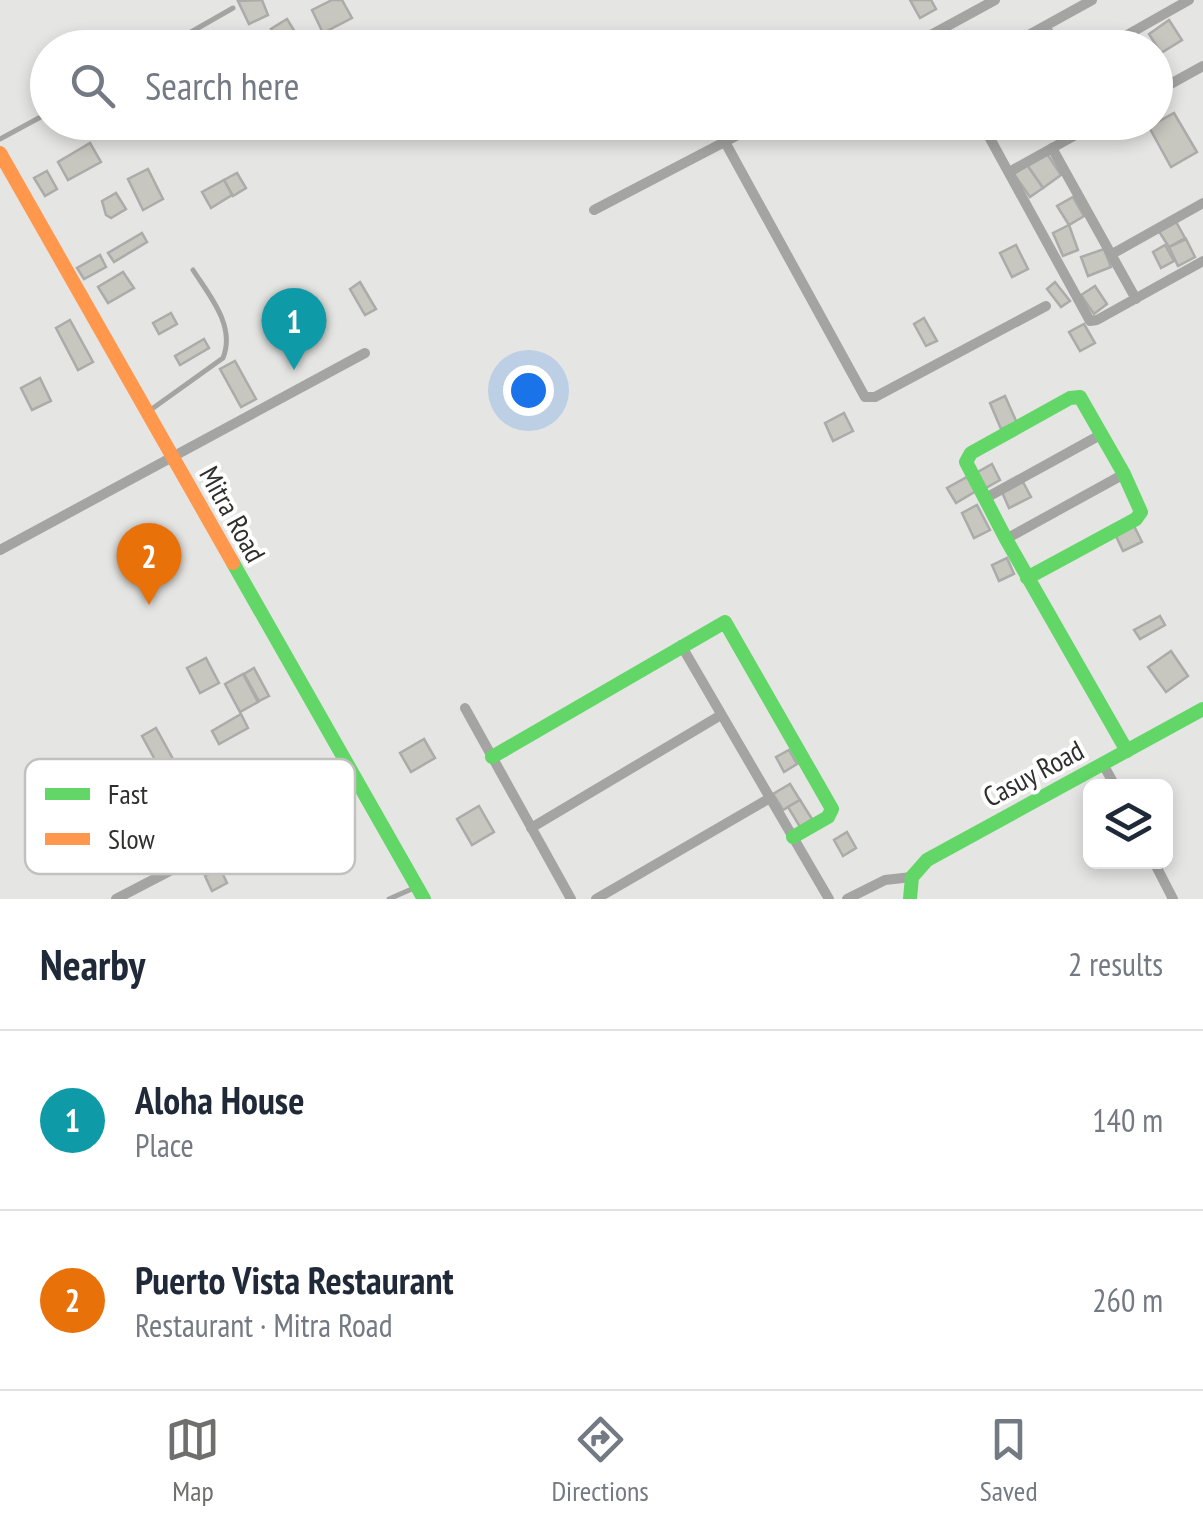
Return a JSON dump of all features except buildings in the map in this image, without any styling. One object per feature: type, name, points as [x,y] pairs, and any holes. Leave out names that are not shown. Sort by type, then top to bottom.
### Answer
[{"type":"street","points":[[940,30],[995,0]]},
{"type":"street","points":[[1038,30],[1092,0]]},
{"type":"street","points":[[1136,30],[1189,0]]},
{"type":"street","points":[[1173,83],[1203,66]]},
{"type":"street","points":[[594,210],[729,140]]},
{"type":"street","points":[[991,140],[1090,320],[1097,320],[1203,261]]},
{"type":"street","points":[[1008,172],[1066,140]]},
{"type":"street","points":[[725,142],[865,397],[875,397],[1046,306]]},
{"type":"street","points":[[1052,148],[1136,299]]},
{"type":"street","name":"Mitra Road","points":[[0,153],[345,759]]},
{"type":"street","points":[[1112,254],[1203,203]]},
{"type":"street","points":[[0,550],[365,354]]},
{"type":"street","points":[[1028,578],[1140,516],[1124,474],[1080,397],[1070,398],[968,457],[967,466],[1006,540],[1127,751]]},
{"type":"street","points":[[984,498],[1102,434]]},
{"type":"street","points":[[1006,540],[1124,474]]},
{"type":"street","points":[[492,757],[719,623],[728,624],[832,810],[793,837]]},
{"type":"street","points":[[681,645],[828,899]]},
{"type":"street","points":[[465,708],[571,899]]},
{"type":"street","name":"Casuy Road","points":[[912,877],[939,852],[1203,709]]},
{"type":"street","points":[[531,828],[721,715]]},
{"type":"street","points":[[1103,764],[1111,779]]},
{"type":"street","name":"Mitra Road","points":[[355,777],[420,893]]},
{"type":"street","points":[[596,899],[770,798]]},
{"type":"street","points":[[1158,869],[1174,899]]},
{"type":"street","points":[[116,899],[165,874]]},
{"type":"street","points":[[847,899],[884,880],[912,877],[910,899]]},
{"type":"lane","points":[[195,30],[234,8]]},
{"type":"lane","points":[[0,140],[30,122]]},
{"type":"lane","points":[[147,412],[226,352],[221,314],[193,270]]},
{"type":"lane","points":[[389,899],[420,893]]},
{"type":"traffic: fast","points":[[1027,578],[1136,519],[1141,512],[1080,397],[1070,398],[971,453],[966,462],[1006,539],[1127,751]]},
{"type":"traffic: fast","points":[[233,563],[344,759]]},
{"type":"traffic: fast","points":[[492,757],[725,622],[832,809],[828,817],[793,837]]},
{"type":"traffic: fast","points":[[910,899],[912,877],[927,860],[1203,709]]},
{"type":"traffic: fast","points":[[355,778],[424,899]]},
{"type":"traffic: slow","points":[[0,153],[233,563]]},
{"type":"place","name":"Aloha House","points":[[294,370]]},
{"type":"place","name":"Puerto Vista Restaurant","points":[[149,605]]}]
